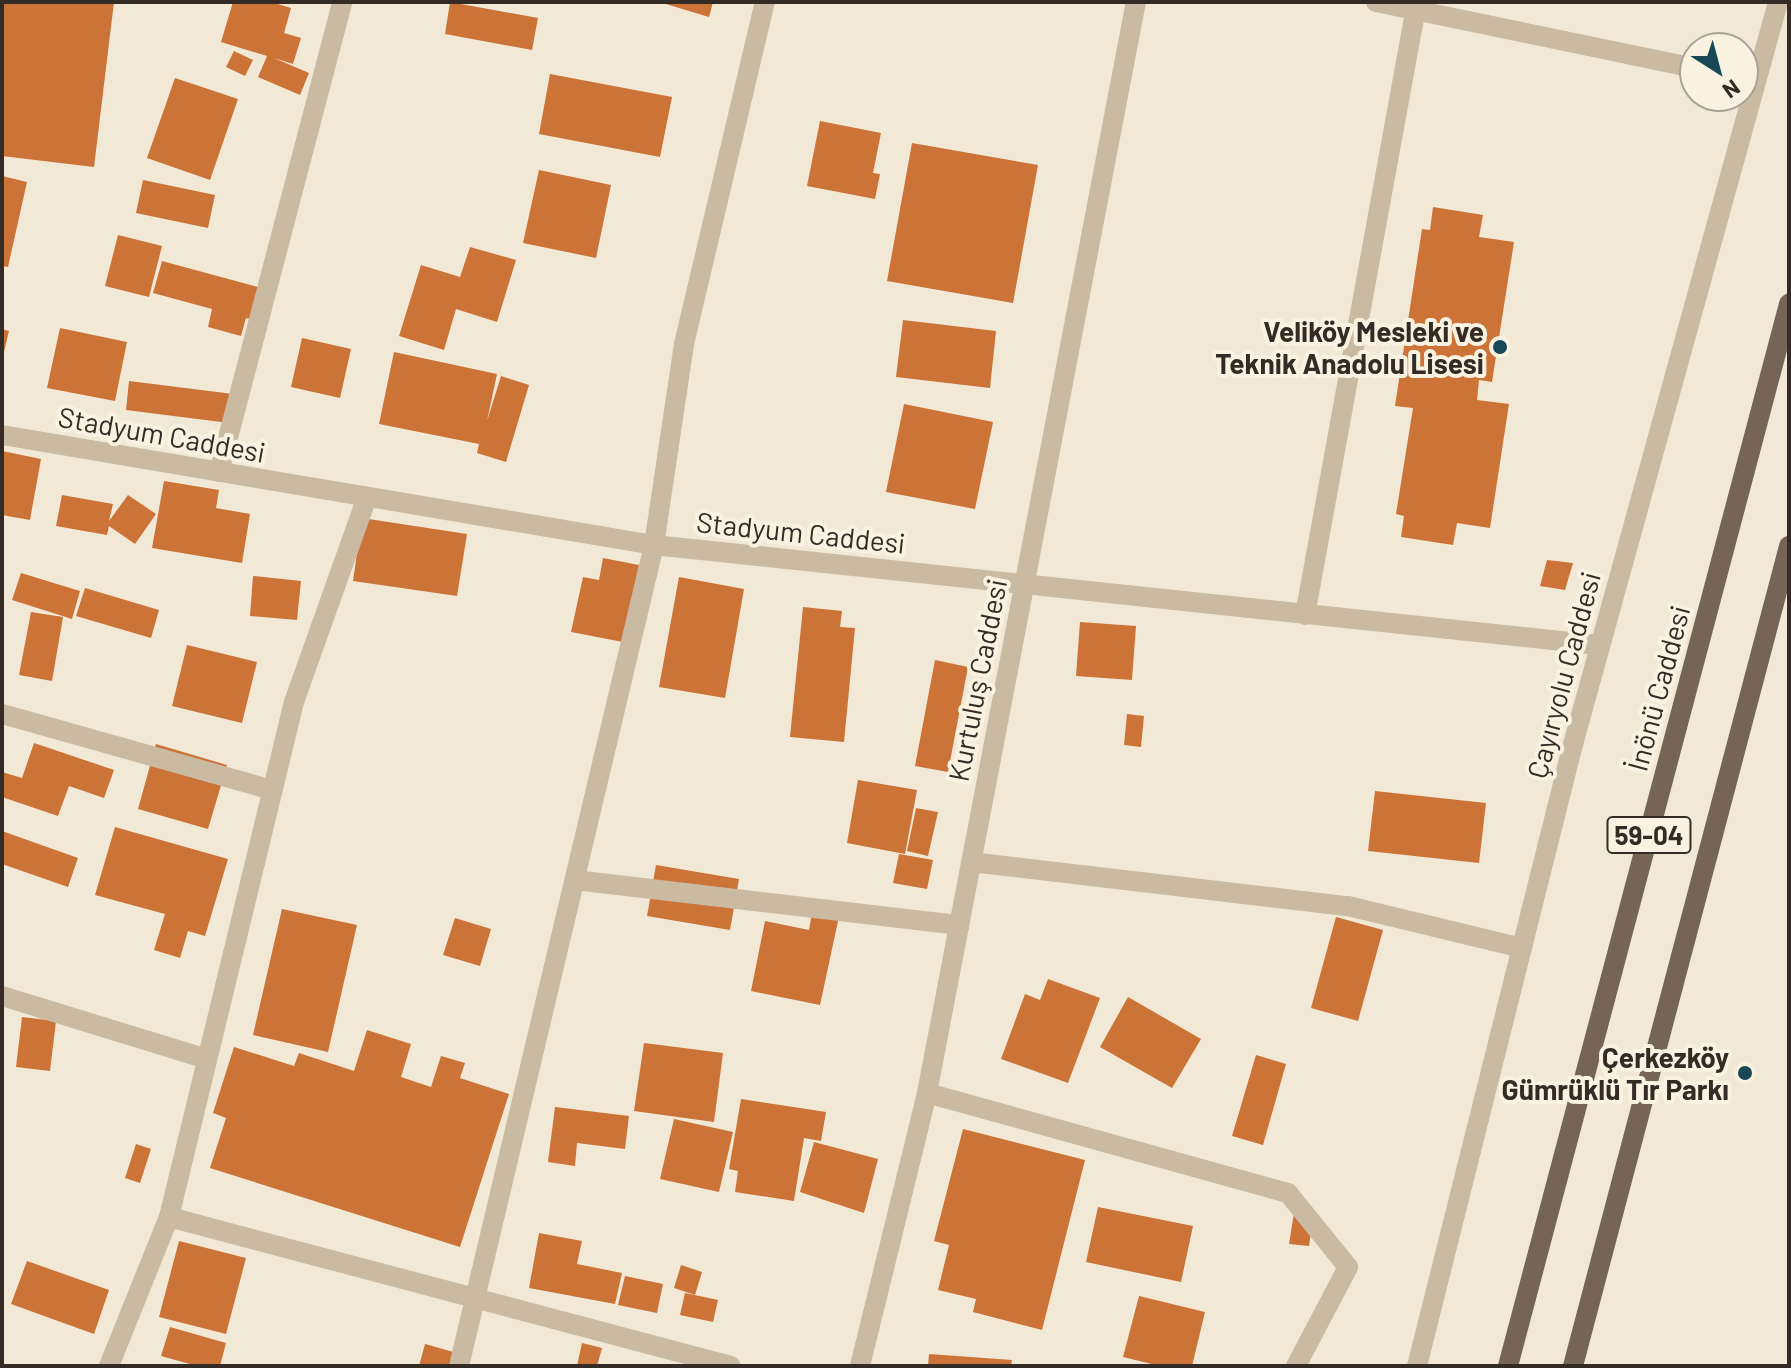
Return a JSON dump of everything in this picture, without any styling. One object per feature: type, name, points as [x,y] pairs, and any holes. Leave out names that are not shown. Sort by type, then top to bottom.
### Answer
[{"type":"main road","name":"İnönü Caddesi","points":[[1508,1366],[1789,304]]},
{"type":"main road","name":"59-04","points":[[1573,1366],[1789,546]]},
{"type":"street","points":[[219,472],[342,2]]},
{"type":"street","points":[[459,1366],[654,545],[684,344],[765,2]]},
{"type":"street","name":"Kurtuluş Caddesi","points":[[860,1366],[927,1093],[1136,2]]},
{"type":"street","points":[[1376,2],[1416,6],[1679,64]]},
{"type":"street","name":"Çayıryolu Caddesi","points":[[1759,53],[1778,2]]},
{"type":"street","points":[[1305,615],[1416,6]]},
{"type":"street","name":"Çayıryolu Caddesi","points":[[1417,1366],[1599,645],[1741,112]]},
{"type":"street","name":"Stadyum Caddesi","points":[[2,435],[654,545],[1599,645]]},
{"type":"street","points":[[109,1366],[169,1217],[294,702],[367,497]]},
{"type":"street","points":[[2,714],[273,790]]},
{"type":"street","points":[[971,862],[1348,906],[1522,948]]},
{"type":"street","points":[[575,880],[959,925]]},
{"type":"street","points":[[2,996],[207,1059]]},
{"type":"street","points":[[927,1093],[1288,1193],[1348,1267],[1296,1366]]},
{"type":"street","points":[[169,1217],[731,1366]]},
{"type":"building","points":[[2,2],[114,2],[94,167],[2,156]]},
{"type":"building","points":[[233,2],[271,2],[291,8],[284,33],[301,38],[293,64],[274,58],[309,73],[300,95],[258,77],[267,56],[221,42]]},
{"type":"building","points":[[450,2],[538,18],[532,50],[445,34]]},
{"type":"building","points":[[659,2],[713,2],[709,17]]},
{"type":"building","points":[[234,51],[253,60],[245,76],[226,67]]},
{"type":"building","points":[[550,74],[672,97],[660,157],[539,134]]},
{"type":"building","points":[[175,78],[238,99],[210,180],[147,158]]},
{"type":"building","points":[[820,121],[881,133],[873,173],[880,174],[875,199],[807,186]]},
{"type":"building","points":[[912,143],[1038,165],[1013,303],[887,281]]},
{"type":"building","points":[[539,170],[611,185],[596,258],[523,243]]},
{"type":"building","points":[[2,176],[27,182],[8,267],[2,266]]},
{"type":"building","points":[[143,180],[215,195],[208,228],[136,213]]},
{"type":"building","points":[[1433,207],[1483,215],[1479,237],[1514,242],[1492,382],[1479,380],[1477,400],[1509,404],[1490,528],[1457,523],[1453,545],[1401,537],[1404,516],[1396,514],[1413,408],[1395,406],[1422,229],[1430,230]]},
{"type":"building","points":[[118,235],[162,246],[149,297],[105,286]]},
{"type":"building","points":[[470,247],[516,260],[497,322],[456,309],[444,350],[399,336],[421,265],[460,277]]},
{"type":"building","points":[[162,261],[265,289],[257,321],[246,318],[241,336],[208,327],[212,309],[153,293]]},
{"type":"building","points":[[903,320],[996,331],[990,388],[896,377]]},
{"type":"building","points":[[60,328],[127,342],[115,401],[47,388]]},
{"type":"building","points":[[2,329],[9,331],[3,356],[2,356]]},
{"type":"building","points":[[302,338],[351,349],[340,398],[291,387]]},
{"type":"building","points":[[394,352],[497,374],[487,421],[501,376],[529,385],[506,462],[477,453],[479,444],[379,424]]},
{"type":"building","points":[[129,381],[241,395],[237,424],[126,410]]},
{"type":"building","points":[[904,404],[993,422],[975,509],[886,492]]},
{"type":"building","points":[[2,451],[41,459],[30,520],[2,515]]},
{"type":"building","points":[[164,481],[219,490],[216,508],[250,514],[242,563],[152,548]]},
{"type":"building","points":[[62,495],[113,504],[109,521],[128,495],[156,514],[135,544],[109,526],[107,535],[56,526]]},
{"type":"building","points":[[362,518],[467,534],[457,596],[353,581]]},
{"type":"building","points":[[603,558],[639,565],[623,642],[571,632],[583,577],[599,580]]},
{"type":"building","points":[[1547,560],[1573,563],[1565,590],[1540,586]]},
{"type":"building","points":[[21,573],[80,591],[72,619],[12,600]]},
{"type":"building","points":[[253,576],[301,581],[297,620],[250,616]]},
{"type":"building","points":[[679,577],[744,589],[725,698],[659,687]]},
{"type":"building","points":[[85,588],[159,610],[151,638],[76,616]]},
{"type":"building","points":[[803,607],[842,611],[840,627],[855,628],[844,742],[790,737]]},
{"type":"building","points":[[31,612],[63,617],[52,681],[19,675]]},
{"type":"building","points":[[1080,622],[1136,626],[1132,680],[1076,676]]},
{"type":"building","points":[[187,645],[257,662],[242,723],[172,706]]},
{"type":"building","points":[[935,660],[968,667],[948,772],[915,766]]},
{"type":"building","points":[[1127,714],[1144,716],[1141,747],[1124,745]]},
{"type":"building","points":[[34,743],[114,770],[104,798],[69,786],[58,816],[2,797],[2,772],[22,778]]},
{"type":"building","points":[[156,744],[227,765],[208,829],[138,809]]},
{"type":"building","points":[[858,780],[917,790],[905,854],[847,843]]},
{"type":"building","points":[[1375,791],[1486,803],[1479,863],[1368,851]]},
{"type":"building","points":[[916,808],[938,812],[928,856],[907,851]]},
{"type":"building","points":[[115,827],[228,859],[205,936],[188,931],[180,958],[154,950],[165,914],[95,895]]},
{"type":"building","points":[[2,831],[78,858],[68,887],[2,864]]},
{"type":"building","points":[[899,854],[933,860],[927,889],[893,883]]},
{"type":"building","points":[[656,865],[739,879],[730,930],[647,916]]},
{"type":"building","points":[[813,907],[840,912],[820,1005],[751,991],[765,921],[809,930]]},
{"type":"building","points":[[282,909],[357,925],[328,1052],[253,1035]]},
{"type":"building","points":[[1336,917],[1383,930],[1358,1021],[1311,1008]]},
{"type":"building","points":[[455,918],[491,929],[480,966],[443,955]]},
{"type":"building","points":[[1048,979],[1100,998],[1068,1083],[1001,1059],[1025,994],[1040,1000]]},
{"type":"building","points":[[1128,997],[1201,1039],[1172,1088],[1100,1047]]},
{"type":"building","points":[[22,1017],[56,1021],[50,1071],[16,1067]]},
{"type":"building","points":[[367,1030],[411,1044],[401,1077],[431,1087],[441,1056],[465,1063],[460,1078],[509,1094],[460,1247],[210,1168],[226,1118],[213,1113],[234,1047],[294,1066],[299,1053],[354,1071]]},
{"type":"building","points":[[644,1043],[723,1053],[714,1122],[634,1111]]},
{"type":"building","points":[[1256,1055],[1286,1064],[1263,1145],[1232,1136]]},
{"type":"building","points":[[741,1099],[826,1112],[821,1141],[804,1138],[794,1201],[735,1192],[738,1171],[729,1169]]},
{"type":"building","points":[[555,1107],[629,1116],[625,1149],[577,1143],[575,1166],[548,1162]]},
{"type":"building","points":[[674,1119],[733,1132],[719,1192],[660,1179]]},
{"type":"building","points":[[963,1129],[1085,1160],[1042,1330],[973,1312],[976,1299],[938,1290],[949,1245],[934,1241]]},
{"type":"building","points":[[814,1142],[878,1159],[864,1213],[800,1192]]},
{"type":"building","points":[[136,1144],[151,1149],[140,1183],[125,1178]]},
{"type":"building","points":[[1098,1207],[1193,1226],[1181,1282],[1086,1262]]},
{"type":"building","points":[[1295,1207],[1314,1210],[1309,1246],[1289,1244]]},
{"type":"building","points":[[539,1233],[582,1241],[577,1264],[622,1273],[615,1304],[529,1288]]},
{"type":"building","points":[[179,1241],[246,1258],[226,1334],[159,1317]]},
{"type":"building","points":[[27,1261],[109,1290],[94,1334],[11,1304]]},
{"type":"building","points":[[681,1265],[702,1272],[695,1295],[674,1288]]},
{"type":"building","points":[[625,1276],[663,1284],[657,1313],[618,1305]]},
{"type":"building","points":[[685,1293],[718,1300],[713,1322],[680,1315]]},
{"type":"building","points":[[1139,1296],[1205,1312],[1192,1366],[1160,1366],[1123,1357]]},
{"type":"building","points":[[170,1327],[226,1343],[220,1366],[197,1366],[161,1356]]},
{"type":"building","points":[[582,1343],[602,1348],[597,1366],[577,1366]]},
{"type":"building","points":[[425,1344],[457,1353],[454,1366],[419,1366]]},
{"type":"building","points":[[929,1354],[1012,1360],[1011,1366],[928,1366]]},
{"type":"place","name":"Veliköy Mesleki ve Teknik Anadolu Lisesi","points":[[1500,347]]},
{"type":"place","name":"Çerkezköy Gümrüklü Tır Parkı","points":[[1745,1073]]}]
